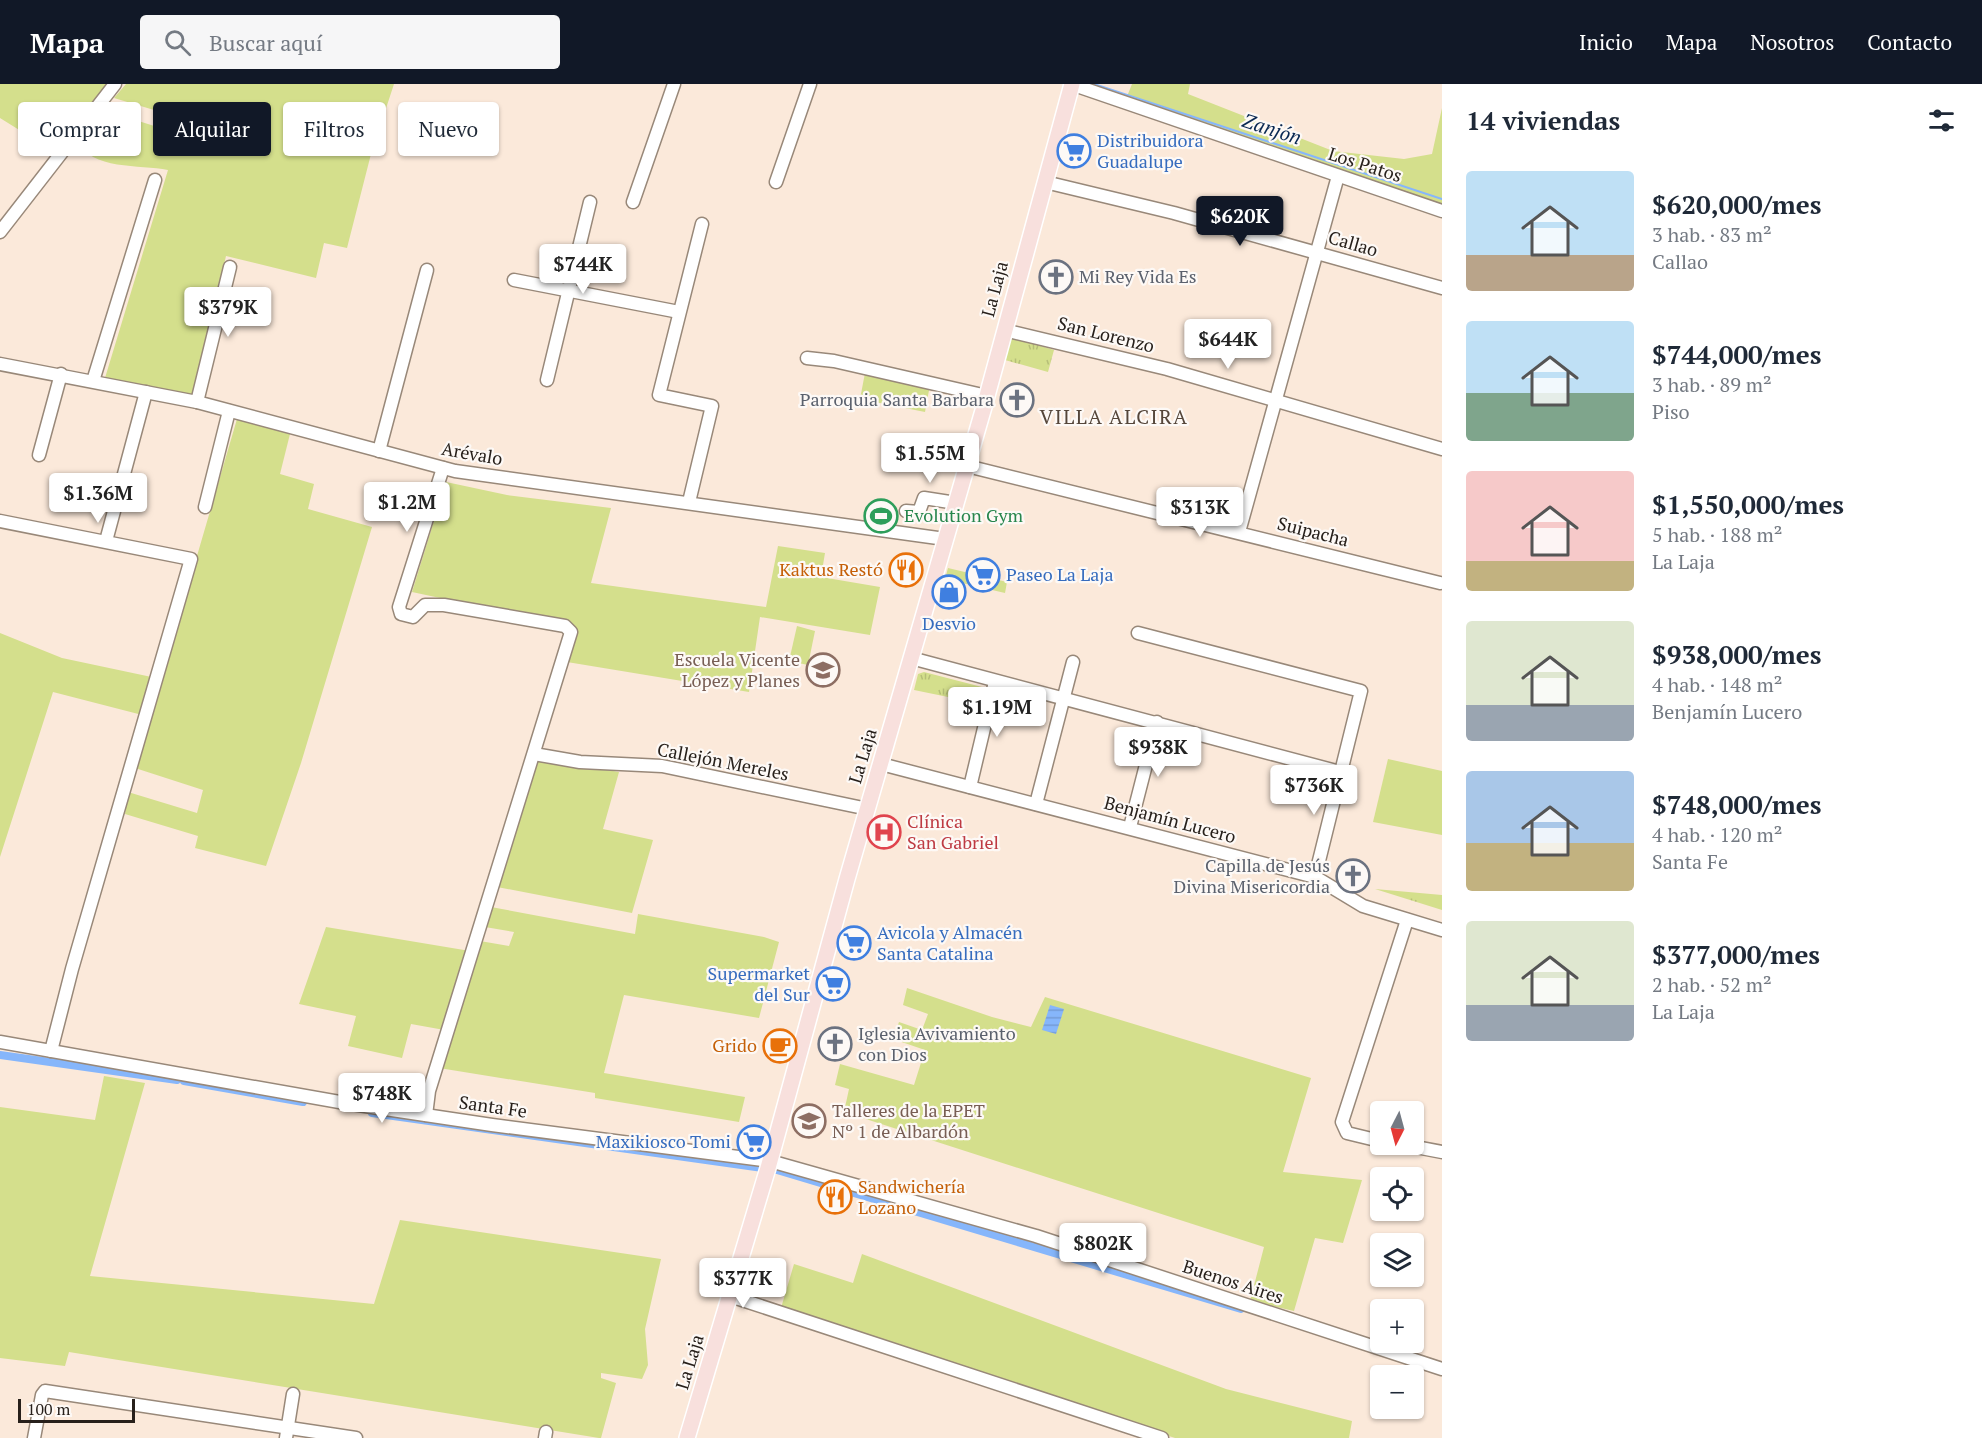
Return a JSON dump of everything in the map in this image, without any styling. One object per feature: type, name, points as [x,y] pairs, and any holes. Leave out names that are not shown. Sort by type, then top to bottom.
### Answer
[{"type":"main road","name":"La Laja","points":[[687,1438],[768,1166],[987,396],[1072,84]]},
{"type":"street","points":[[0,232],[115,84]]},
{"type":"street","points":[[633,202],[674,84]]},
{"type":"street","points":[[776,182],[810,84]]},
{"type":"street","name":"Los Patos","points":[[1072,84],[1442,211]]},
{"type":"street","points":[[1239,532],[1338,176]]},
{"type":"street","points":[[93,381],[155,180]]},
{"type":"street","name":"Callao","points":[[1045,182],[1174,213],[1442,288]]},
{"type":"street","points":[[546,380],[590,202]]},
{"type":"street","points":[[689,502],[712,406],[658,395],[702,224]]},
{"type":"street","points":[[197,402],[230,267]]},
{"type":"street","points":[[379,451],[427,270]]},
{"type":"street","points":[[514,280],[679,312]]},
{"type":"street","name":"San Lorenzo","points":[[1004,330],[1167,369],[1442,448]]},
{"type":"street","points":[[807,358],[834,361],[987,396]]},
{"type":"street","name":"Arévalo","points":[[0,364],[197,402],[443,468],[945,538]]},
{"type":"street","points":[[39,455],[61,374]]},
{"type":"street","points":[[106,541],[146,392]]},
{"type":"street","points":[[205,507],[229,411]]},
{"type":"street","name":"Suipacha","points":[[967,466],[1440,583]]},
{"type":"street","points":[[426,1115],[429,1091],[562,669],[571,632],[569,628],[433,603],[425,605],[413,616],[401,614],[399,607],[443,468]]},
{"type":"street","points":[[906,511],[919,512],[924,498],[956,503]]},
{"type":"street","points":[[0,520],[191,559],[72,969],[51,1051]]},
{"type":"street","points":[[1138,633],[1361,691],[1315,877]]},
{"type":"street","points":[[911,658],[1341,772]]},
{"type":"street","points":[[1036,804],[1073,662]]},
{"type":"street","points":[[970,787],[995,682]]},
{"type":"street","points":[[1130,827],[1157,722]]},
{"type":"street","name":"Callejón Mereles","points":[[534,754],[589,762],[662,766],[868,809]]},
{"type":"street","name":"Benjamín Lucero","points":[[881,764],[1315,877],[1363,906],[1442,930]]},
{"type":"street","points":[[1370,1139],[1347,1133],[1342,1122],[1407,920]]},
{"type":"street","name":"Santa Fe","points":[[0,1042],[345,1103],[768,1166]]},
{"type":"street","points":[[1424,1149],[1442,1152]]},
{"type":"street","name":"Buenos Aires","points":[[768,1166],[1036,1236],[1442,1369]]},
{"type":"street","points":[[730,1296],[1162,1438]]},
{"type":"street","points":[[34,1438],[45,1391],[287,1433],[356,1438]]},
{"type":"street","points":[[287,1433],[293,1394]]},
{"type":"green space","points":[[0,84],[109,84],[92,102],[18,102],[18,129],[0,118]]},
{"type":"green space","points":[[126,84],[394,84],[386,108],[386,102],[283,102],[283,156],[370,156],[347,248],[324,243],[316,278],[226,256],[194,397],[105,378],[168,170],[105,162],[92,156],[141,156],[141,122],[153,126],[153,156],[271,156],[271,102],[153,102],[153,110],[141,106],[141,102],[127,102],[114,98]]},
{"type":"green space","points":[[1132,84],[1190,84],[1188,94],[1333,151],[1404,159],[1432,154],[1442,108],[1442,206],[1126,99]]},
{"type":"green space","points":[[1011,337],[1054,350],[1048,372],[1005,360]]},
{"type":"green space","points":[[865,373],[930,385],[925,412],[860,399]]},
{"type":"green space","points":[[237,419],[290,434],[280,474],[314,484],[308,509],[372,527],[301,763],[266,866],[195,848],[198,836],[125,814],[128,792],[197,813],[203,790],[135,768],[150,717],[53,692],[0,857],[0,633],[62,658],[161,679]]},
{"type":"green space","points":[[446,482],[507,495],[611,508],[591,583],[766,607],[778,546],[825,553],[821,577],[880,587],[870,635],[760,617],[749,692],[567,662],[575,627],[412,592]]},
{"type":"green space","points":[[948,568],[1007,582],[1005,593],[945,579]]},
{"type":"green space","points":[[797,626],[815,631],[808,665],[789,661]]},
{"type":"green space","points":[[924,672],[982,687],[982,704],[914,690],[918,674]]},
{"type":"green space","points":[[536,758],[619,772],[603,829],[653,840],[632,913],[497,887]]},
{"type":"green space","points":[[1388,759],[1442,771],[1442,835],[1373,822]]},
{"type":"green space","points":[[1375,889],[1442,895],[1442,910]]},
{"type":"green space","points":[[491,907],[635,934],[638,914],[764,937],[779,942],[759,1018],[624,995],[604,1073],[745,1097],[739,1122],[595,1098],[595,1093],[439,1068],[450,1031],[411,1024],[402,1058],[348,1046],[356,1016],[299,1004],[326,927],[476,952],[480,941],[509,946],[514,932],[485,927]]},
{"type":"green space","points":[[907,988],[992,1017],[1031,1027],[1045,997],[1311,1078],[1283,1172],[1362,1180],[1343,1243],[1315,1238],[1294,1311],[1250,1301],[1264,1247],[844,1112],[849,1089],[835,1085],[840,1064],[914,1085],[925,1050],[893,1039],[899,1022],[922,1030],[928,1014],[903,1005]]},
{"type":"green space","points":[[104,1076],[145,1083],[90,1276],[374,1304],[400,1220],[661,1259],[645,1329],[648,1365],[642,1379],[601,1373],[601,1378],[616,1383],[601,1438],[599,1438],[69,1352],[65,1366],[0,1358],[0,1107],[95,1120]]},
{"type":"green space","points":[[862,1254],[1226,1389],[1352,1421],[1349,1438],[1175,1438],[781,1308],[794,1264],[853,1283]]},
{"type":"water","points":[[1050,1005],[1064,1009],[1056,1034],[1042,1030]]},
{"type":"waterway","name":"Zanjón","points":[[1094,84],[1442,199]]},
{"type":"waterway","points":[[0,1055],[177,1080]]},
{"type":"waterway","points":[[184,1081],[303,1102]]},
{"type":"waterway","points":[[372,1113],[777,1170],[1241,1309]]},
{"type":"place","name":"Distribuidora Guadalupe","points":[[1074,151]]},
{"type":"place","name":"Mi Rey Vida Es","points":[[1056,277]]},
{"type":"place","name":"Parroquia Santa Barbara","points":[[1017,400]]},
{"type":"place","name":"Evolution Gym","points":[[881,516]]},
{"type":"place","name":"Kaktus Restó","points":[[906,570]]},
{"type":"place","name":"Paseo La Laja","points":[[983,575]]},
{"type":"place","name":"Desvio","points":[[949,592]]},
{"type":"place","name":"Escuela Vicente López y Planes","points":[[823,670]]},
{"type":"place","name":"Clínica San Gabriel","points":[[884,832]]},
{"type":"place","name":"Capilla de Jesús Divina Misericordia","points":[[1353,876]]},
{"type":"place","name":"Avicola y Almacén Santa Catalina","points":[[854,943]]},
{"type":"place","name":"Supermarket del Sur","points":[[833,984]]},
{"type":"place","name":"Iglesia Avivamiento con Dios","points":[[835,1044]]},
{"type":"place","name":"Grido","points":[[780,1046]]},
{"type":"place","name":"Talleres de la EPET Nº 1 de Albardón","points":[[809,1121]]},
{"type":"place","name":"Maxikiosco Tomi","points":[[754,1142]]},
{"type":"place","name":"Sandwichería Lozano","points":[[835,1197]]},
{"type":"district","name":"VILLA ALCIRA","points":[[1114,417]]}]
